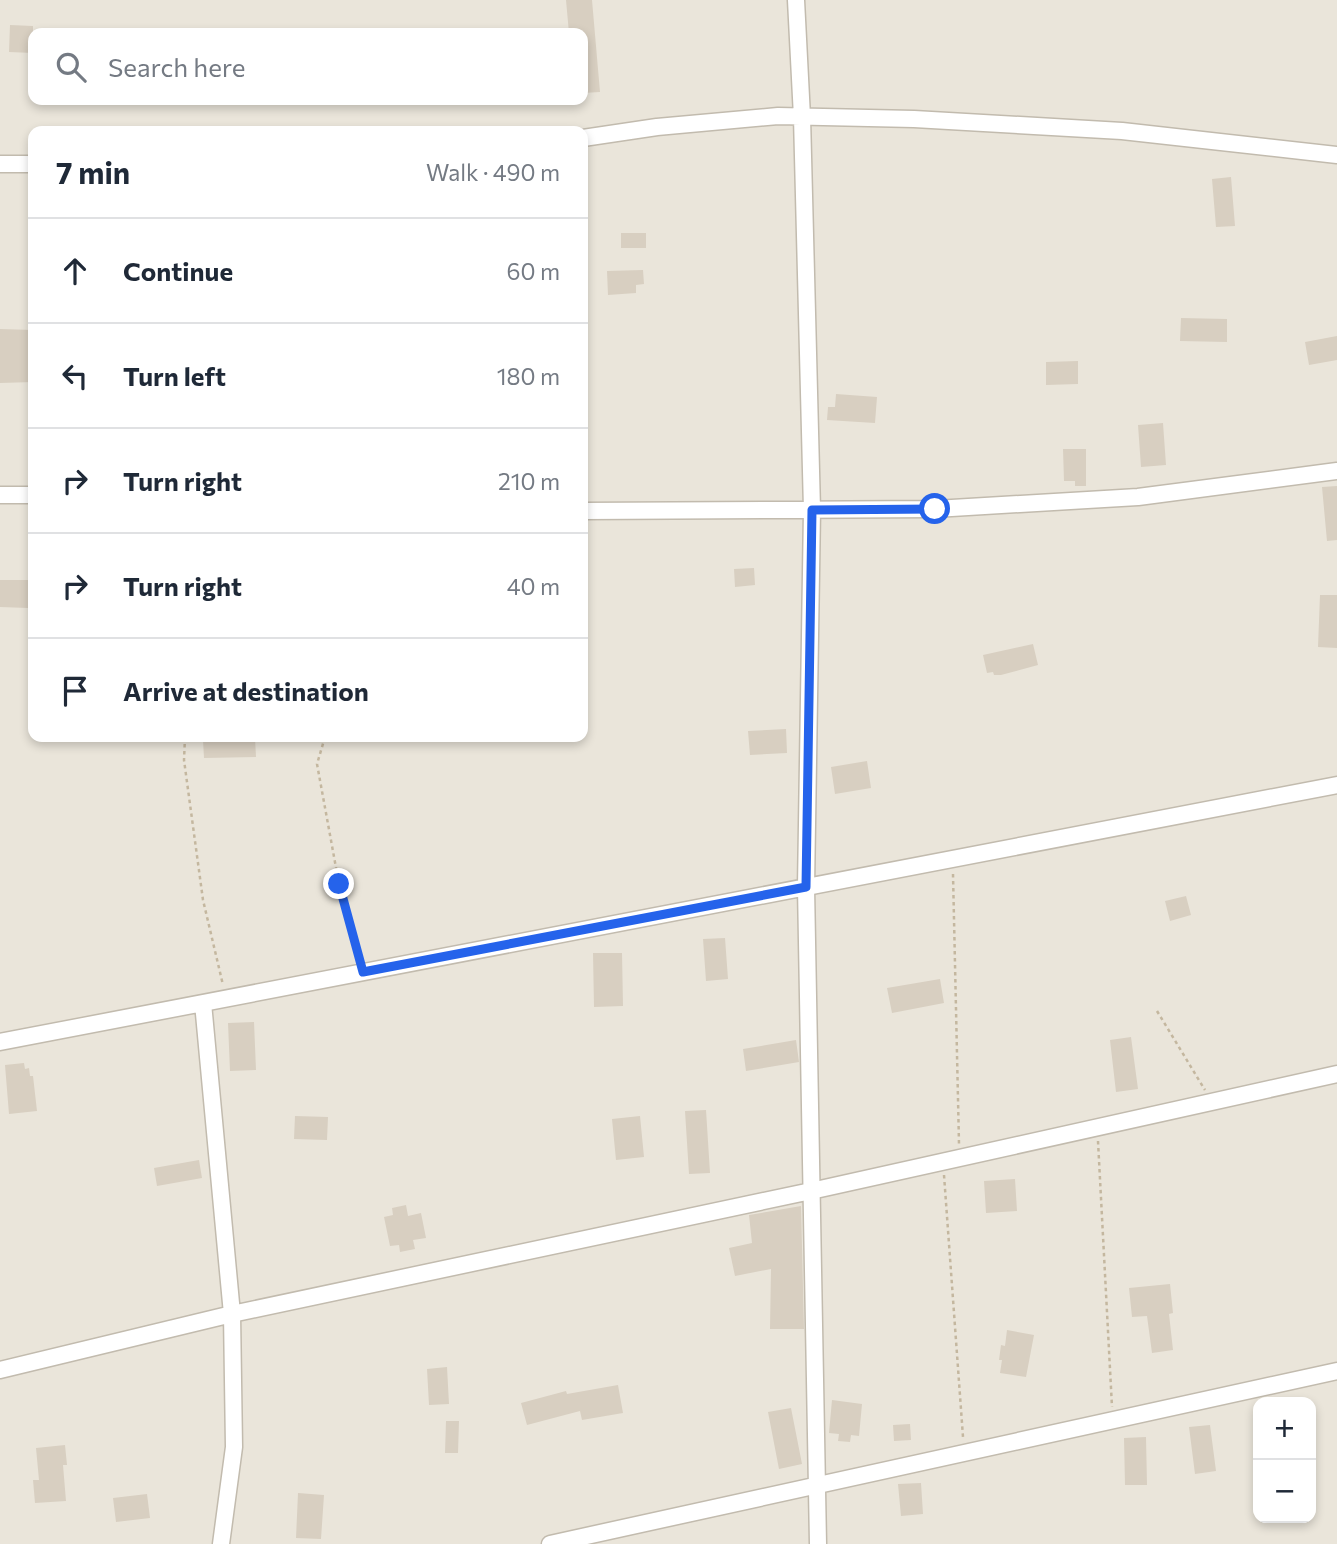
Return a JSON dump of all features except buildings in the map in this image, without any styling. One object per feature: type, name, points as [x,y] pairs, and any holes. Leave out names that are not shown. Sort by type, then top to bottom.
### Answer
[{"type":"street","points":[[796,0],[802,117],[812,510],[806,887],[818,1544]]},
{"type":"street","points":[[588,137],[657,127],[802,117],[1122,131],[1337,155]]},
{"type":"street","points":[[0,164],[28,164]]},
{"type":"street","points":[[588,511],[935,509],[1138,496],[1337,471]]},
{"type":"street","points":[[0,495],[28,495]]},
{"type":"street","points":[[0,1042],[1337,785]]},
{"type":"street","points":[[203,1003],[232,1314],[234,1447],[221,1544]]},
{"type":"street","points":[[0,1370],[232,1314],[811,1191],[1337,1074]]},
{"type":"street","points":[[551,1544],[1337,1371]]},
{"type":"path","points":[[185,742],[184,760],[203,900],[226,998]]},
{"type":"path","points":[[324,742],[317,764],[339,884],[363,972]]},
{"type":"path","points":[[953,859],[960,1157]]},
{"type":"path","points":[[1157,1011],[1212,1102]]},
{"type":"path","points":[[1097,1127],[1112,1421]]},
{"type":"path","points":[[943,1161],[964,1453]]},
{"type":"shaded area","points":[[0,0],[1337,0],[1337,1544],[0,1544]]},
{"type":"route","points":[[339,884],[363,972],[806,887],[812,510],[935,509]]}]
